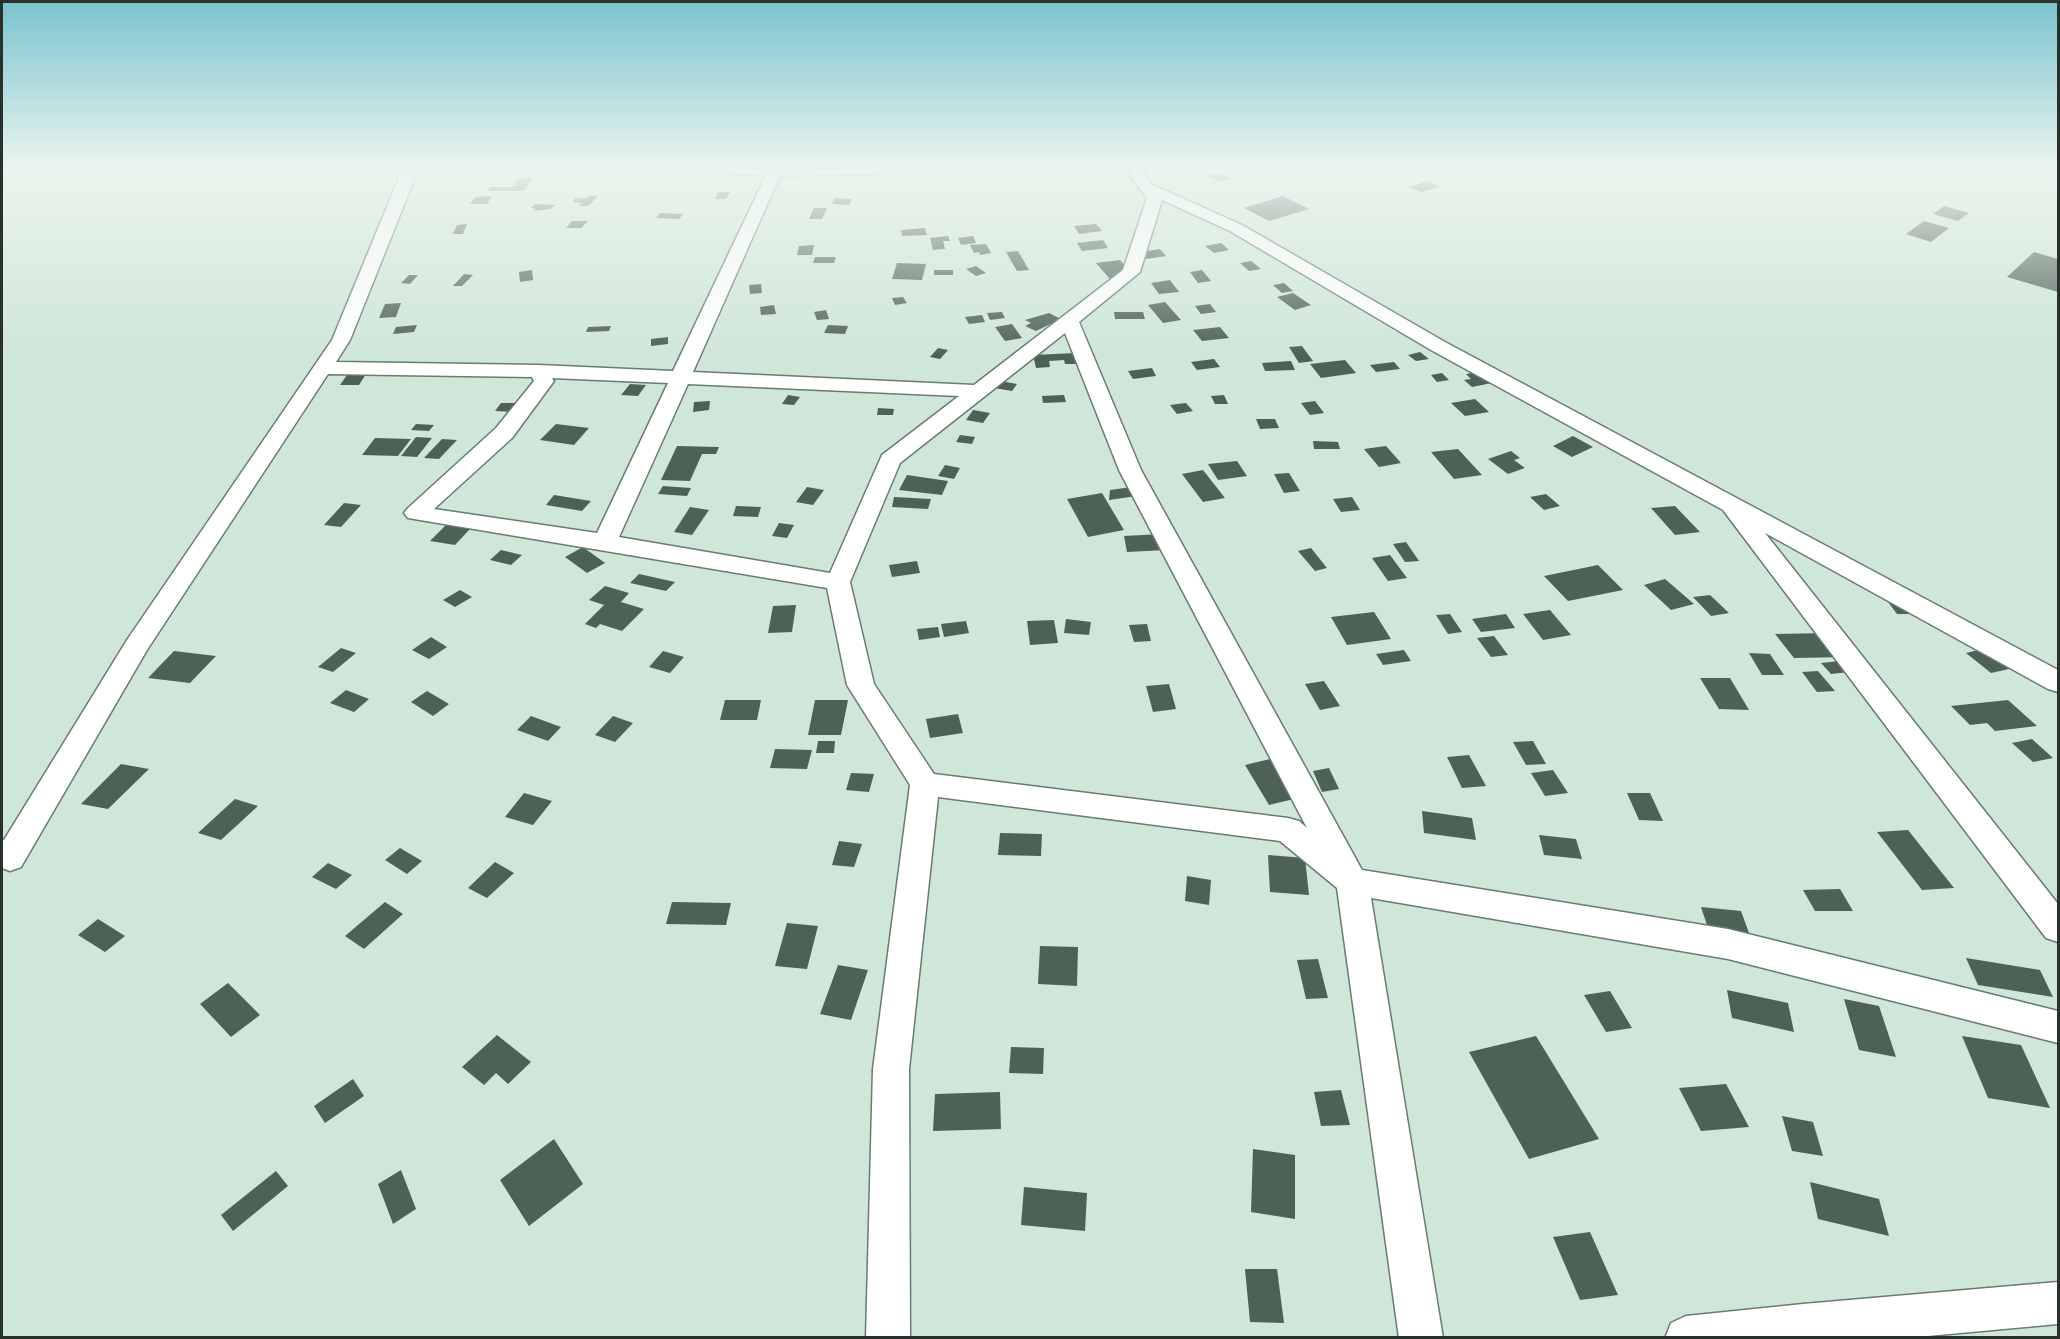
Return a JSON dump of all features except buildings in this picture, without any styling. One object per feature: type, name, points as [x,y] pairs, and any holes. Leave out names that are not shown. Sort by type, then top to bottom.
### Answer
[{"type":"street","points":[[2,852],[10,858],[136,646],[341,340],[385,231]]},
{"type":"street","points":[[605,542],[747,231]]},
{"type":"street","points":[[888,1338],[891,1069],[925,784],[861,685],[838,582],[890,460],[1131,272],[1144,231]]},
{"type":"street","points":[[1242,231],[1438,346],[2058,682]]},
{"type":"street","points":[[1069,320],[1130,470],[1352,882],[1421,1338]]},
{"type":"street","points":[[322,368],[539,371],[978,391]]},
{"type":"street","points":[[539,371],[544,381],[504,433],[416,513],[605,542],[838,582]]},
{"type":"street","points":[[1727,501],[2058,928]]},
{"type":"street","points":[[925,784],[1288,830],[1352,882],[1728,944],[2058,1026]]},
{"type":"street","points":[[1686,1338],[1803,1324],[2058,1303]]}]
